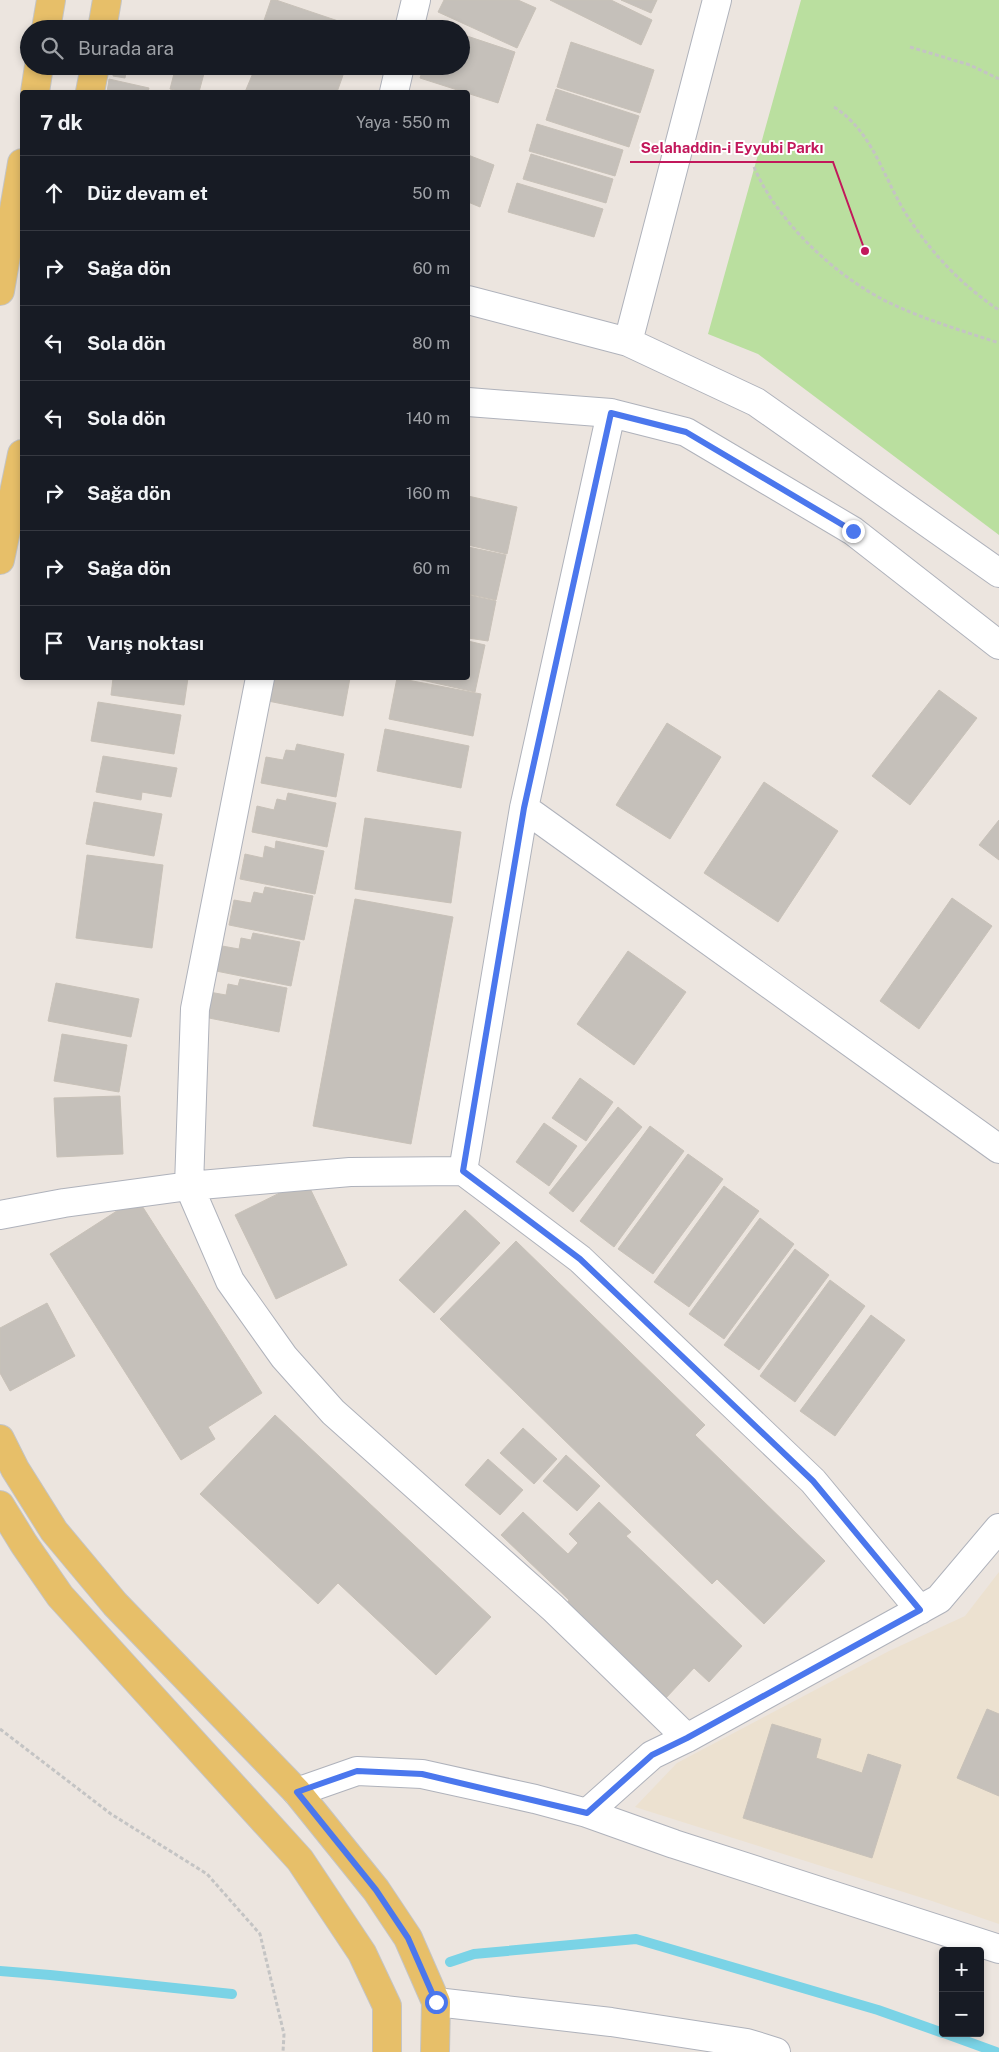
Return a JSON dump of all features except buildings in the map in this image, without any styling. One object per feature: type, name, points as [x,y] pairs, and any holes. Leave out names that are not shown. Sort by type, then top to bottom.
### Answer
[{"type":"main road","points":[[48,20],[51,0]]},
{"type":"main road","points":[[104,20],[107,0]]},
{"type":"main road","points":[[35,90],[38,75]]},
{"type":"main road","points":[[90,90],[93,75]]},
{"type":"main road","points":[[0,291],[20,175]]},
{"type":"main road","points":[[0,560],[20,464]]},
{"type":"main road","points":[[0,1439],[15,1468],[60,1538],[115,1604],[297,1792],[382,1898],[408,1938],[436,2002],[435,2052]]},
{"type":"main road","points":[[0,1505],[60,1596],[300,1860],[362,1952],[387,2006],[387,2052]]},
{"type":"street","points":[[411,20],[416,0]]},
{"type":"street","points":[[628,342],[717,0]]},
{"type":"street","points":[[394,90],[398,75]]},
{"type":"street","points":[[470,301],[628,342],[756,402],[999,573]]},
{"type":"street","points":[[470,402],[611,413],[686,432],[844,526],[999,645]]},
{"type":"street","points":[[463,1171],[524,808],[611,413]]},
{"type":"street","points":[[260,680],[195,1009],[189,1186],[230,1281],[284,1357],[334,1412],[553,1608],[687,1738]]},
{"type":"street","points":[[524,808],[999,1149]]},
{"type":"street","points":[[0,1215],[64,1203],[189,1186],[350,1172],[463,1171],[580,1259],[813,1481],[920,1610]]},
{"type":"street","points":[[587,1813],[652,1755],[687,1738],[939,1599],[999,1528]]},
{"type":"street","points":[[297,1792],[357,1771],[422,1774],[587,1813],[674,1844],[999,1949]]},
{"type":"street","points":[[436,2002],[611,2022],[747,2043],[776,2052]]},
{"type":"path","points":[[910,47],[970,65],[999,79]]},
{"type":"path","points":[[834,107],[853,121],[874,150],[909,219],[943,263],[972,291],[999,310]]},
{"type":"path","points":[[754,167],[762,186],[778,210],[804,239],[853,280],[870,292],[910,312],[999,343]]},
{"type":"path","points":[[0,1729],[111,1814],[208,1874],[260,1934],[284,2034],[282,2052]]},
{"type":"shaded area","points":[[999,1572],[999,1924],[635,1807],[677,1763],[889,1651],[965,1616]]},
{"type":"green space","points":[[801,0],[999,0],[999,535],[758,354],[708,334]]},
{"type":"waterway","points":[[450,1962],[474,1954],[636,1939],[878,2010],[939,2032]]},
{"type":"waterway","points":[[0,1971],[232,1994]]},
{"type":"waterway","points":[[955,2037],[996,2052]]},
{"type":"place","name":"Selahaddin-i Eyyubi Parkı","points":[[865,251]]},
{"type":"route","points":[[436,2002],[408,1938],[376,1890],[297,1792],[357,1771],[422,1774],[535,1799],[587,1813],[652,1755],[687,1738],[734,1710],[920,1610],[813,1481],[580,1259],[463,1171],[524,808],[611,413],[686,432],[853,531]]}]
